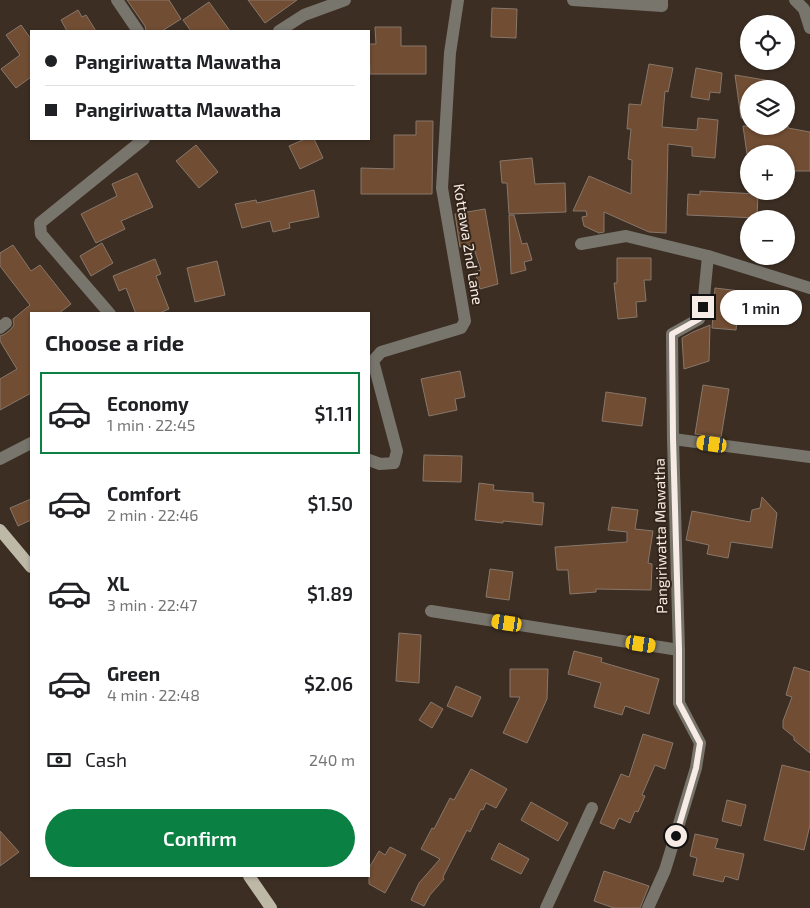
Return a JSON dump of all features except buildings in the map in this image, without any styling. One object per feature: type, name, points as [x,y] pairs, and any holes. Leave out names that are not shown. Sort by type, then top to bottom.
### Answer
[{"type":"main road","points":[[0,530],[30,566]]},
{"type":"main road","points":[[250,877],[271,908]]},
{"type":"street","points":[[117,0],[137,30]]},
{"type":"street","points":[[281,30],[304,15],[345,0]]},
{"type":"street","name":"Kottawa 2nd Lane","points":[[370,460],[380,464],[394,463],[397,451],[373,361],[381,352],[461,328],[464,321],[442,188],[450,53],[458,0]]},
{"type":"street","points":[[573,0],[662,6],[662,0]]},
{"type":"street","points":[[795,0],[804,9],[810,28]]},
{"type":"street","points":[[108,312],[41,234],[40,223],[143,140]]},
{"type":"street","points":[[581,244],[626,236],[708,256],[810,288]]},
{"type":"street","name":"Pangiriwatta Mawatha","points":[[648,908],[666,870],[696,768],[700,743],[679,703],[672,334],[699,319],[703,307],[708,256]]},
{"type":"street","points":[[673,438],[810,456]]},
{"type":"street","points":[[0,459],[30,444]]},
{"type":"street","points":[[431,611],[679,650]]},
{"type":"street","points":[[546,908],[592,808]]},
{"type":"route","points":[[676,836],[696,768],[700,743],[679,703],[672,334],[699,319],[703,307]]}]
